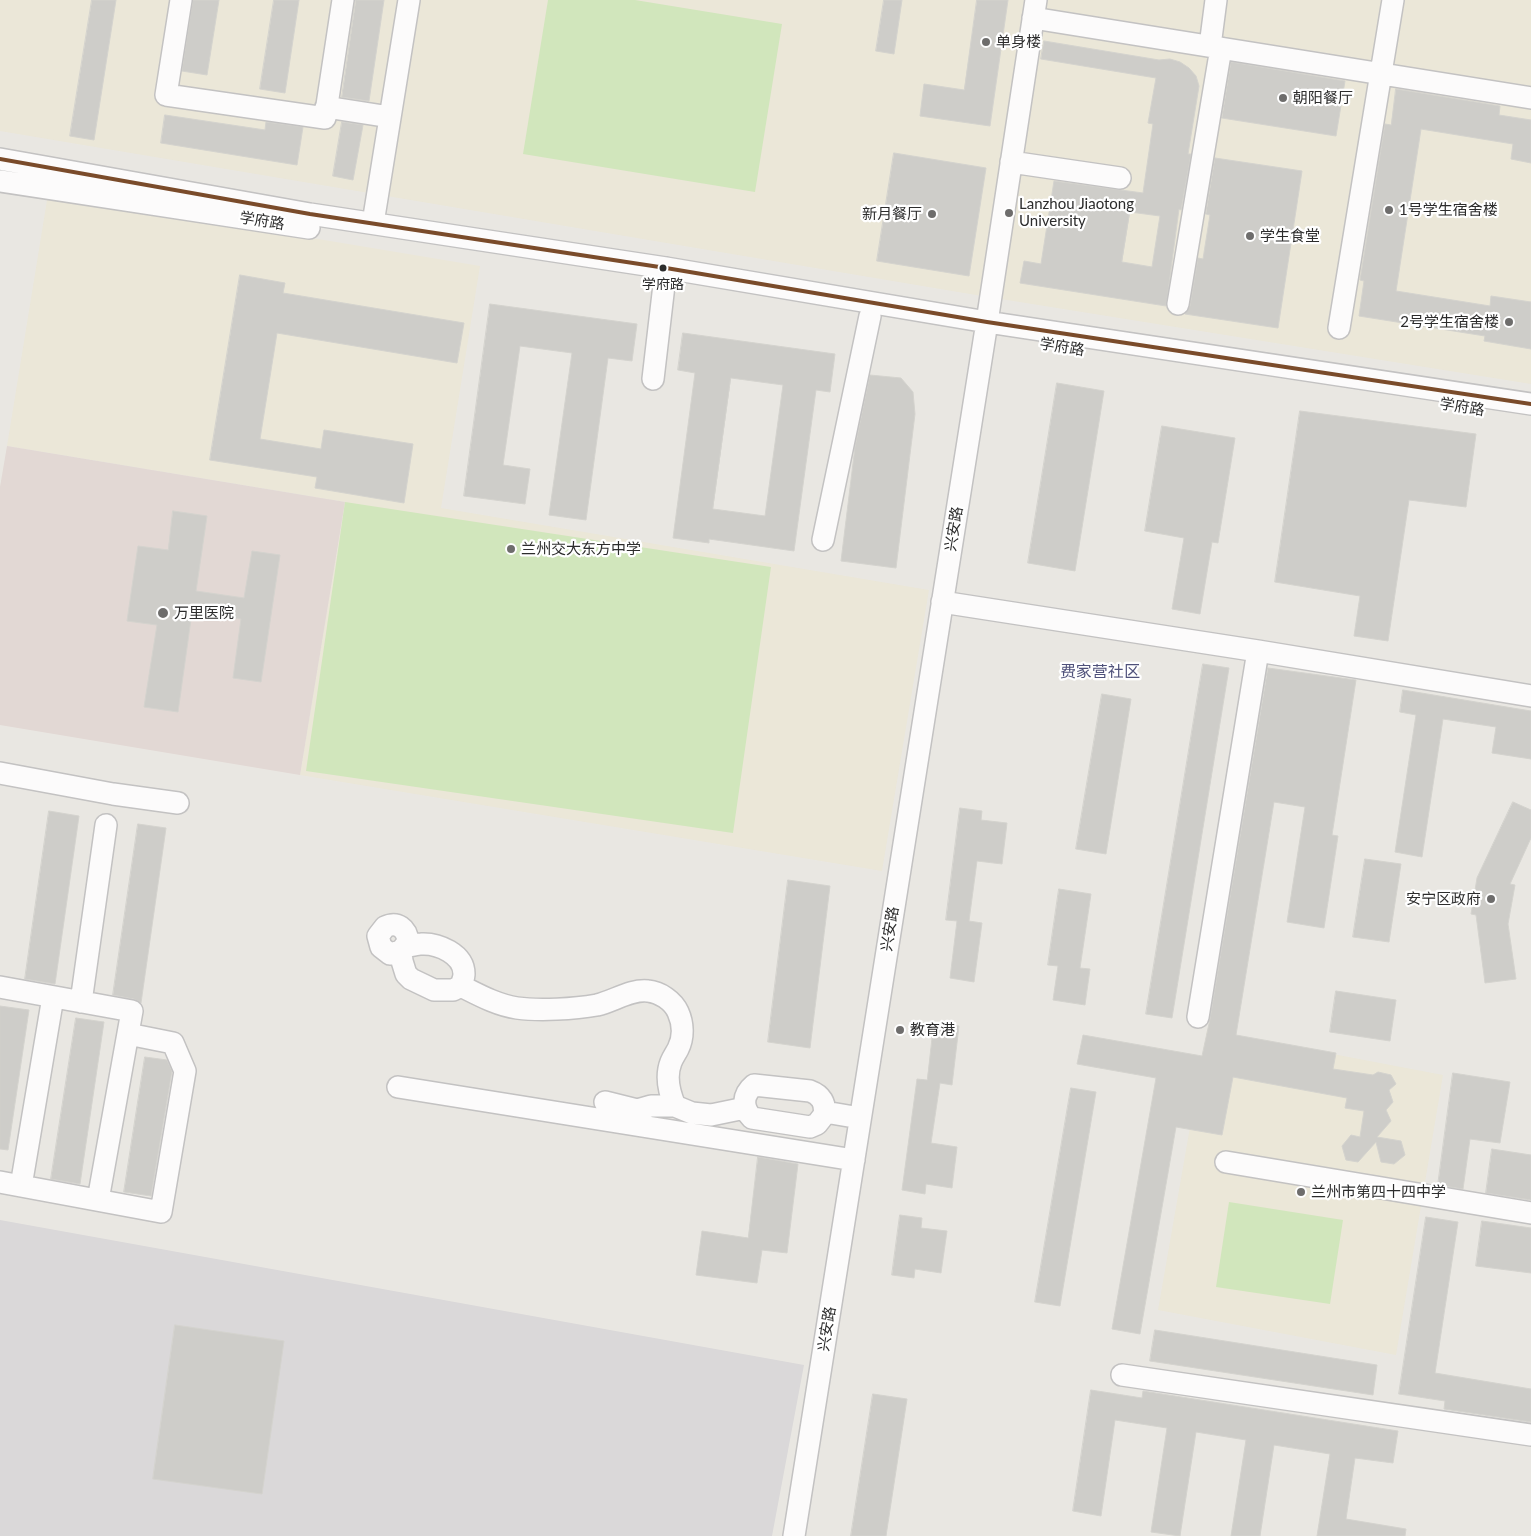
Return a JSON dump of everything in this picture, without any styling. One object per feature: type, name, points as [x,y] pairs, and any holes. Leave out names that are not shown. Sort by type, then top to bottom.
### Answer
[{"type":"street","points":[[180,0],[166,95],[325,113],[390,117]]},
{"type":"street","points":[[325,113],[343,0]]},
{"type":"street","points":[[373,223],[409,0]]},
{"type":"street","points":[[1178,304],[1216,47],[1216,0]]},
{"type":"street","points":[[1339,328],[1393,0]]},
{"type":"street","points":[[1035,9],[1216,47],[1531,98]]},
{"type":"street","name":"兴安路","points":[[794,1536],[1035,9]]},
{"type":"street","name":"学府路","points":[[0,160],[986,329],[1531,418]]},
{"type":"street","points":[[1011,162],[1120,178]]},
{"type":"street","name":"学府路","points":[[0,181],[665,274],[870,316],[986,329],[1531,404]]},
{"type":"street","points":[[653,379],[665,274]]},
{"type":"street","points":[[823,540],[870,316]]},
{"type":"street","points":[[942,602],[1531,696]]},
{"type":"street","points":[[1198,1017],[1258,651]]},
{"type":"street","points":[[0,773],[113,794],[178,803]]},
{"type":"street","points":[[81,1002],[106,825]]},
{"type":"street","points":[[461,986],[464,974],[463,968],[456,957],[437,946],[421,944],[403,949],[403,968],[410,979],[434,990],[452,990],[461,986],[488,999],[517,1008],[597,1005],[636,991],[647,990],[659,993],[677,1010],[682,1022],[682,1036],[679,1048],[671,1062],[668,1076],[669,1092],[675,1106]]},
{"type":"street","points":[[0,987],[132,1011],[98,1200]]},
{"type":"street","points":[[53,997],[10,1184],[161,1212],[185,1071],[173,1043],[128,1034]]},
{"type":"street","points":[[754,1085],[816,1093],[824,1102],[825,1112],[821,1120],[810,1127],[752,1118],[745,1108],[745,1095],[748,1089],[754,1085]]},
{"type":"street","points":[[398,1087],[854,1160]]},
{"type":"street","points":[[605,1102],[637,1110],[651,1106],[675,1106],[692,1113],[711,1115],[745,1108]]},
{"type":"street","points":[[825,1112],[860,1118]]},
{"type":"street","points":[[1226,1162],[1531,1213]]},
{"type":"street","points":[[1122,1375],[1531,1435]]},
{"type":"shaded area","name":"Lanzhou Jiaotong University","points":[[0,0],[1531,0],[1531,384],[976,295],[0,131]]},
{"type":"shaded area","name":"兰州交大东方中学","points":[[48,194],[480,266],[441,508],[929,590],[882,871],[300,775],[345,502],[7,446]]},
{"type":"shaded area","name":"万里医院","points":[[7,446],[345,502],[300,775],[0,725],[0,487]]},
{"type":"shaded area","name":"兰州市第四十四中学","points":[[1207,1030],[1443,1075],[1396,1355],[1158,1310]]},
{"type":"shaded area","points":[[0,1220],[804,1365],[772,1536],[0,1536]]},
{"type":"green space","points":[[548,0],[635,0],[782,24],[755,192],[523,154]]},
{"type":"green space","points":[[345,502],[771,567],[733,833],[306,771]]},
{"type":"green space","points":[[1229,1202],[1343,1220],[1330,1304],[1216,1287]]},
{"type":"building","points":[[92,0],[116,0],[94,140],[70,136]]},
{"type":"building","points":[[193,0],[219,0],[207,75],[182,71]]},
{"type":"building","points":[[274,0],[299,0],[285,93],[260,89]]},
{"type":"building","points":[[356,0],[384,0],[369,101],[342,97]]},
{"type":"building","points":[[884,0],[902,0],[894,54],[876,51]]},
{"type":"building","name":"单身楼","points":[[977,0],[1008,0],[990,126],[920,116],[924,84],[964,90]]},
{"type":"building","points":[[1044,41],[1159,60],[1170,59],[1180,62],[1196,76],[1199,86],[1188,154],[1191,154],[1181,210],[1179,209],[1166,306],[1020,283],[1024,261],[1041,264],[1054,181],[1143,193],[1153,124],[1148,123],[1156,78],[1041,59]],"holes":[[[1130,212],[1160,216],[1152,267],[1122,262]]]},
{"type":"building","name":"朝阳餐厅","points":[[1231,62],[1345,81],[1336,136],[1222,118]]},
{"type":"building","name":"1号学生宿舍楼","points":[[1396,89],[1500,106],[1499,115],[1531,120],[1531,163],[1511,159],[1513,144],[1421,129],[1396,291],[1490,306],[1491,296],[1531,302],[1531,349],[1484,341],[1485,336],[1359,316],[1364,281],[1360,280],[1385,124],[1391,125]]},
{"type":"building","points":[[165,115],[265,130],[266,122],[303,127],[297,165],[161,143]]},
{"type":"building","points":[[342,122],[363,125],[353,180],[333,176]]},
{"type":"building","name":"新月餐厅","points":[[894,153],[986,168],[969,276],[877,261]]},
{"type":"building","name":"学生食堂","points":[[1215,158],[1302,171],[1278,328],[1185,314],[1190,306],[1198,258],[1203,259],[1210,215],[1206,214]]},
{"type":"building","points":[[240,275],[285,283],[283,293],[464,323],[457,363],[277,333],[260,439],[321,449],[324,430],[413,444],[404,503],[315,488],[317,477],[210,460]]},
{"type":"building","points":[[490,304],[637,324],[632,361],[608,358],[586,520],[549,515],[572,353],[520,346],[503,465],[530,469],[525,504],[464,496]]},
{"type":"building","points":[[683,333],[835,354],[830,392],[816,390],[794,551],[709,539],[709,543],[673,538],[695,373],[678,370]],"holes":[[[731,378],[783,385],[765,516],[713,509]]]},
{"type":"building","points":[[870,375],[901,378],[913,392],[915,414],[896,568],[841,561],[855,447]]},
{"type":"building","points":[[1057,383],[1104,391],[1075,571],[1028,563]]},
{"type":"building","points":[[1300,411],[1476,434],[1466,507],[1409,500],[1388,641],[1354,636],[1360,596],[1275,582]]},
{"type":"building","points":[[1162,426],[1235,438],[1218,543],[1212,542],[1200,614],[1172,609],[1184,538],[1145,531]]},
{"type":"building","points":[[173,511],[207,516],[196,591],[244,598],[252,551],[280,555],[261,682],[233,678],[241,619],[192,612],[178,712],[144,707],[157,625],[127,621],[138,546],[168,550]]},
{"type":"building","points":[[1203,664],[1229,668],[1172,1018],[1146,1014]]},
{"type":"building","points":[[1268,668],[1356,680],[1332,835],[1338,836],[1324,928],[1287,922],[1305,807],[1274,802],[1236,1035],[1336,1053],[1333,1069],[1373,1075],[1378,1072],[1391,1075],[1396,1084],[1389,1090],[1393,1102],[1386,1110],[1391,1121],[1377,1137],[1401,1141],[1405,1155],[1394,1164],[1381,1162],[1376,1142],[1358,1162],[1346,1160],[1342,1146],[1351,1135],[1360,1137],[1364,1111],[1345,1108],[1347,1098],[1233,1077],[1222,1135],[1176,1127],[1140,1334],[1112,1329],[1156,1078],[1077,1064],[1083,1035],[1202,1056],[1210,1019]]},
{"type":"building","points":[[1403,690],[1531,711],[1531,759],[1492,753],[1496,727],[1443,719],[1422,857],[1395,852],[1416,715],[1400,712]]},
{"type":"building","points":[[1102,694],[1131,699],[1106,854],[1076,849]]},
{"type":"building","points":[[1513,802],[1531,810],[1531,838],[1510,884],[1515,885],[1508,924],[1516,979],[1485,983],[1476,915],[1471,914],[1477,878]]},
{"type":"building","points":[[960,808],[982,811],[981,820],[1007,823],[1002,864],[977,861],[969,921],[982,923],[974,982],[950,978],[957,921],[946,920]]},
{"type":"building","points":[[49,811],[79,816],[55,984],[25,979]]},
{"type":"building","points":[[138,824],[166,828],[141,1003],[134,999],[113,995]]},
{"type":"building","points":[[1365,859],[1401,864],[1389,942],[1353,937]]},
{"type":"building","points":[[788,880],[830,886],[810,1048],[768,1042]]},
{"type":"building","points":[[1059,889],[1091,894],[1080,968],[1090,969],[1085,1005],[1053,1000],[1058,966],[1048,965]]},
{"type":"building","points":[[1336,991],[1396,1000],[1390,1041],[1330,1032]]},
{"type":"building","points":[[0,1006],[29,1010],[8,1150],[0,1149]]},
{"type":"building","points":[[76,1018],[104,1022],[80,1184],[51,1179]]},
{"type":"building","points":[[934,1023],[959,1026],[952,1085],[940,1083],[931,1143],[957,1147],[952,1188],[926,1184],[925,1194],[902,1190],[917,1079],[927,1080]]},
{"type":"building","points":[[145,1057],[167,1060],[172,1071],[151,1196],[124,1192]]},
{"type":"building","points":[[1453,1073],[1510,1082],[1500,1143],[1470,1139],[1463,1189],[1438,1185]]},
{"type":"building","points":[[1071,1088],[1096,1092],[1060,1306],[1035,1302]]},
{"type":"building","points":[[1492,1149],[1531,1155],[1531,1200],[1486,1193]]},
{"type":"building","points":[[758,1157],[798,1164],[787,1253],[762,1250],[757,1283],[696,1275],[702,1231],[748,1238]]},
{"type":"building","points":[[900,1215],[922,1218],[921,1228],[947,1231],[941,1273],[915,1269],[914,1278],[892,1275]]},
{"type":"building","points":[[1426,1217],[1458,1222],[1435,1373],[1531,1389],[1531,1422],[1444,1409],[1445,1401],[1399,1394]]},
{"type":"building","points":[[1482,1221],[1531,1228],[1531,1273],[1476,1266]]},
{"type":"building","points":[[175,1325],[284,1341],[262,1494],[153,1479]]},
{"type":"building","points":[[1155,1330],[1377,1365],[1373,1395],[1150,1361]]},
{"type":"building","points":[[1091,1390],[1142,1398],[1143,1391],[1398,1431],[1393,1463],[1355,1458],[1346,1519],[1406,1529],[1405,1536],[1317,1536],[1330,1454],[1274,1445],[1260,1536],[1231,1536],[1246,1440],[1196,1432],[1180,1536],[1151,1532],[1167,1428],[1115,1420],[1101,1516],[1073,1511]]},
{"type":"building","points":[[873,1394],[907,1399],[886,1536],[851,1536]]},
{"type":"transit line","points":[[0,159],[310,214],[666,268],[987,322],[1531,404]]},
{"type":"place","name":"单身楼","points":[[986,42]]},
{"type":"place","name":"朝阳餐厅","points":[[1283,98]]},
{"type":"place","name":"1号学生宿舍楼","points":[[1389,210]]},
{"type":"place","name":"Lanzhou Jiaotong University","points":[[1009,213]]},
{"type":"place","name":"新月餐厅","points":[[932,214]]},
{"type":"place","name":"学生食堂","points":[[1250,236]]},
{"type":"place","name":"学府路","points":[[663,268]]},
{"type":"place","name":"2号学生宿舍楼","points":[[1509,322]]},
{"type":"place","name":"兰州交大东方中学","points":[[511,549]]},
{"type":"place","name":"万里医院","points":[[163,613]]},
{"type":"place","name":"安宁区政府","points":[[1491,899]]},
{"type":"place","name":"教育港","points":[[900,1030]]},
{"type":"place","name":"兰州市第四十四中学","points":[[1301,1192]]},
{"type":"district","name":"费家营社区","points":[[1100,672]]}]
